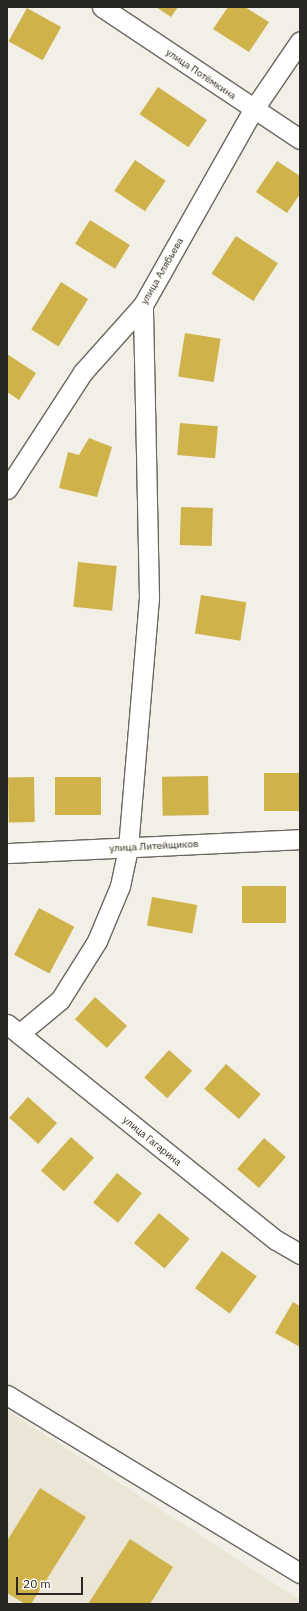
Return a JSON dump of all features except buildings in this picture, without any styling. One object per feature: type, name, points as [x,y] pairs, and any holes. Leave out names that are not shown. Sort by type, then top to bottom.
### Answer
[{"type":"street","name":"улица Потёмкина","points":[[102,7],[253,110],[300,139]]},
{"type":"street","name":"улица Алябьева","points":[[7,489],[83,372],[143,305],[253,110],[300,41]]},
{"type":"street","points":[[13,1029],[60,1000],[97,941],[120,886],[128,848],[148,597],[143,305]]},
{"type":"street","name":"улица Литейщиков","points":[[7,853],[300,839]]},
{"type":"street","name":"улица Гагарина","points":[[13,1029],[276,1240],[300,1254]]},
{"type":"street","points":[[7,1395],[300,1573]]},
{"type":"shaded area","points":[[7,1410],[300,1600],[300,1604],[7,1604]]}]
